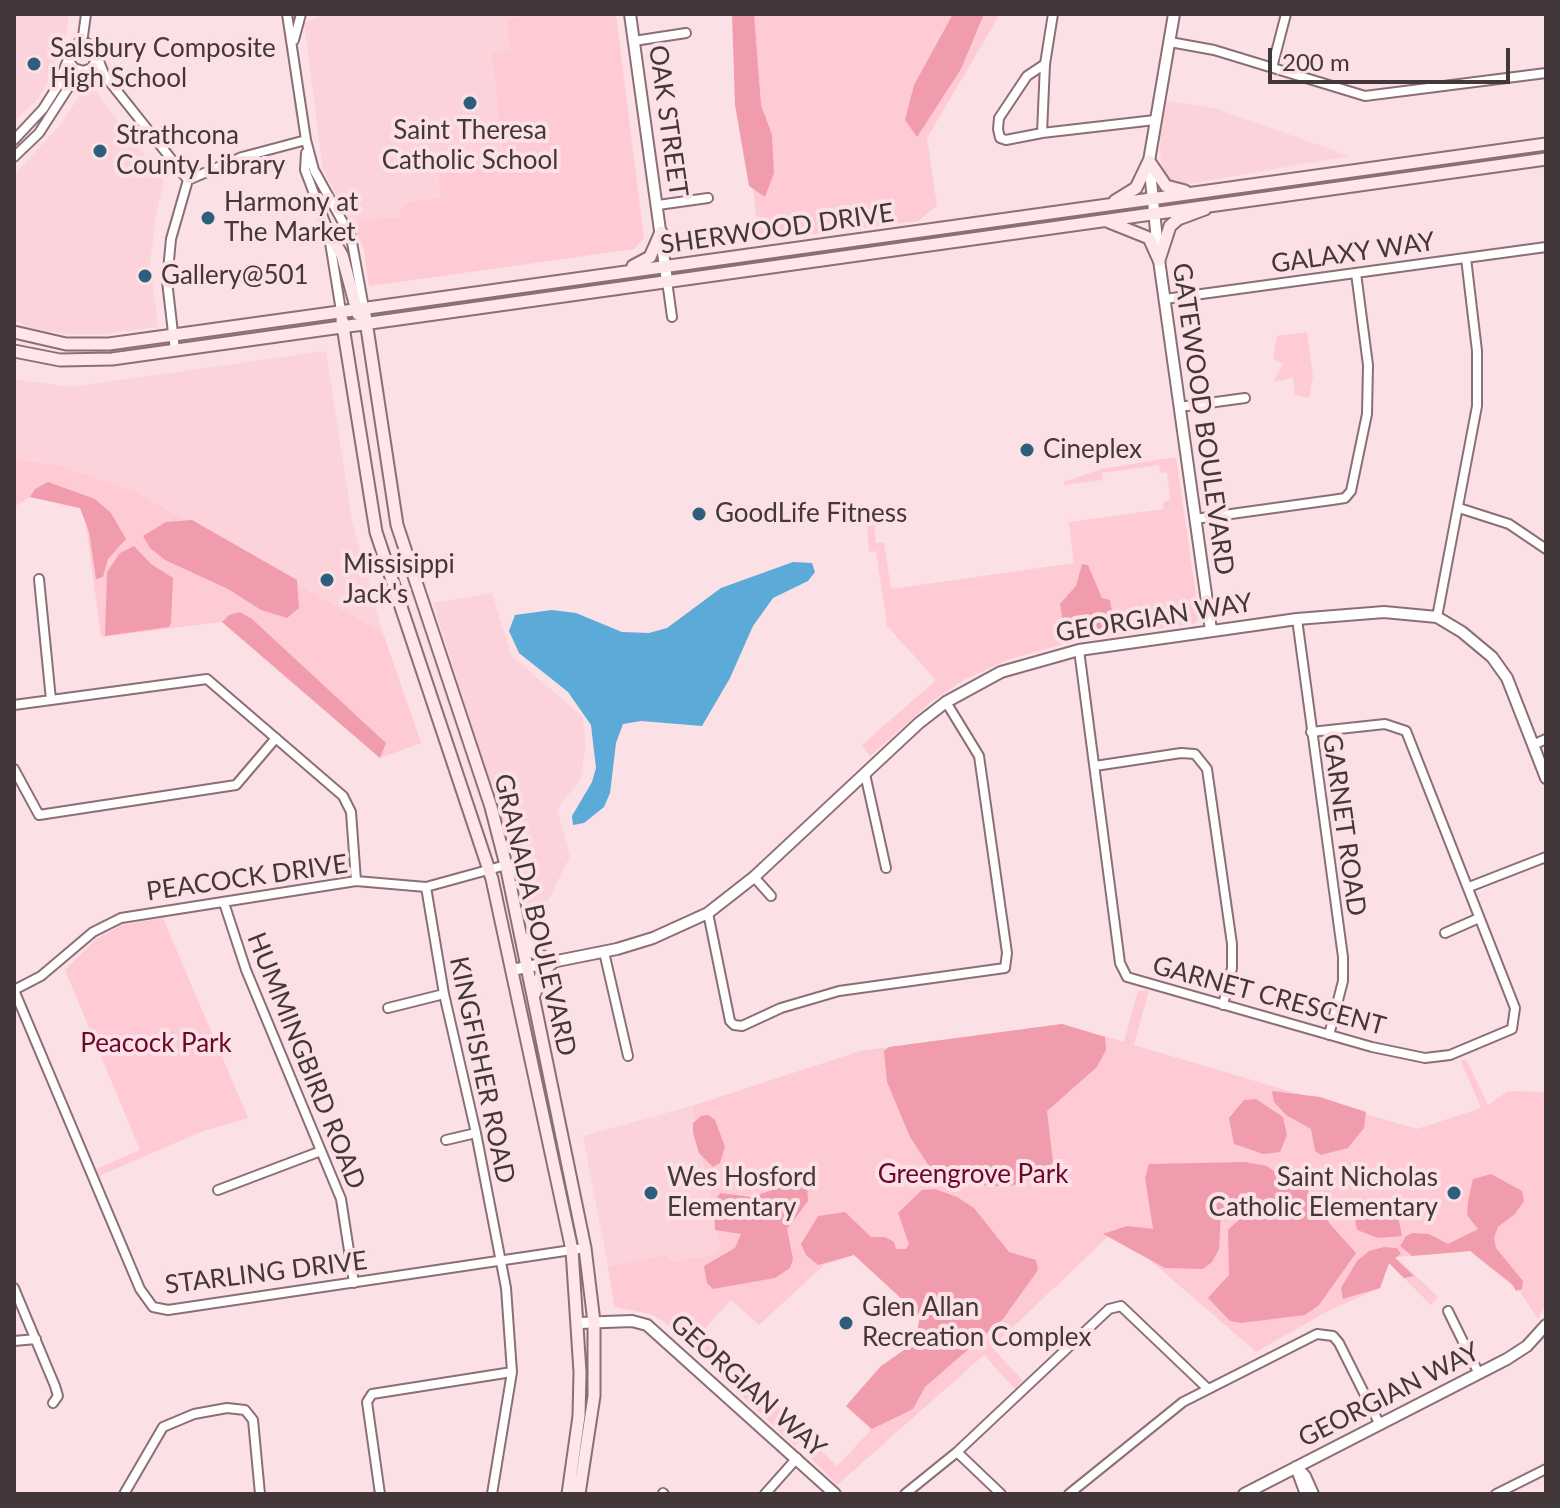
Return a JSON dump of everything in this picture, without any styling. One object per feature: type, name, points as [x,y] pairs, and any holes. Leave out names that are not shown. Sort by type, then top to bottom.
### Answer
[{"type":"main road","name":"SHERWOOD DRIVE","points":[[14,332],[43,341],[86,346],[173,336],[1546,144]]},
{"type":"main road","name":"SHERWOOD DRIVE","points":[[14,351],[45,358],[88,361],[1546,159]]},
{"type":"main road","points":[[1096,207],[1133,192],[1149,161],[1166,186],[1197,193]]},
{"type":"main road","points":[[1159,260],[1170,226],[1178,219],[1211,206]]},
{"type":"main road","points":[[1105,220],[1142,232],[1149,238],[1159,260]]},
{"type":"main road","points":[[624,272],[650,257],[661,232]]},
{"type":"main road","name":"GRANADA BOULEVARD","points":[[329,233],[342,255],[366,323],[397,525],[491,807],[506,865],[585,1248],[594,1322],[594,1396],[579,1494]]},
{"type":"main road","name":"GRANADA BOULEVARD","points":[[341,311],[376,532],[489,869],[572,1250],[579,1323],[579,1416],[568,1494]]},
{"type":"main road","points":[[519,931],[533,952],[553,962],[538,979],[534,1001]]},
{"type":"street","points":[[14,140],[43,109],[69,61],[70,51],[83,36],[86,14]]},
{"type":"street","points":[[287,14],[306,140],[314,170],[351,237],[360,308]]},
{"type":"street","points":[[293,57],[301,14]]},
{"type":"street","name":"OAK STREET","points":[[630,14],[667,281]]},
{"type":"street","points":[[1042,133],[1045,64],[1053,14]]},
{"type":"street","name":"GATEWOOD BOULEVARD","points":[[1174,14],[1149,161],[1159,260],[1211,630]]},
{"type":"street","points":[[1272,68],[1286,14]]},
{"type":"street","points":[[634,41],[686,33]]},
{"type":"street","points":[[1170,42],[1365,96],[1546,73]]},
{"type":"street","points":[[77,44],[91,45],[105,76],[188,180]]},
{"type":"street","points":[[14,157],[39,133],[83,71],[97,57]]},
{"type":"street","points":[[69,61],[83,71],[105,76]]},
{"type":"street","points":[[1045,64],[1027,76],[999,118],[1000,138],[1006,140],[1155,120]]},
{"type":"street","points":[[188,180],[242,157],[306,140]]},
{"type":"street","points":[[306,140],[305,170],[329,233],[341,311]]},
{"type":"street","points":[[175,350],[167,281],[171,239],[188,180]]},
{"type":"street","points":[[658,205],[708,198]]},
{"type":"street","name":"GALAXY WAY","points":[[1165,299],[1546,247]]},
{"type":"street","points":[[1437,617],[1477,406],[1477,351],[1466,258]]},
{"type":"street","points":[[1195,519],[1345,498],[1351,491],[1367,414],[1368,365],[1356,273]]},
{"type":"street","points":[[667,281],[672,317]]},
{"type":"street","points":[[1179,407],[1245,398]]},
{"type":"street","points":[[1459,508],[1509,524],[1546,549]]},
{"type":"street","points":[[39,579],[51,700]]},
{"type":"street","name":"GEORGIAN WAY","points":[[512,970],[604,952],[653,938],[708,913],[754,877],[946,702],[1001,672],[1079,650],[1297,619],[1384,612],[1437,617],[1462,632],[1492,657],[1507,678],[1546,778]]},
{"type":"street","name":"GARNET ROAD","points":[[1297,619],[1343,957],[1343,981],[1329,1035]]},
{"type":"street","name":"GARNET CRESCENT","points":[[1079,650],[1122,970],[1136,980],[1329,1035],[1425,1058],[1450,1055],[1512,1029],[1515,1008],[1406,731],[1385,724],[1311,732]]},
{"type":"street","points":[[14,705],[207,679],[350,806],[356,881]]},
{"type":"street","points":[[708,913],[730,1021],[734,1025],[742,1026],[781,1008],[839,991],[1005,968],[1007,953],[979,756],[946,702]]},
{"type":"street","points":[[14,769],[39,815],[236,785],[276,738]]},
{"type":"street","points":[[1533,745],[1546,739]]},
{"type":"street","points":[[1095,766],[1181,753],[1195,754],[1207,769],[1232,944],[1232,968],[1223,1005]]},
{"type":"street","points":[[865,774],[886,868]]},
{"type":"street","points":[[1469,887],[1546,857]]},
{"type":"street","name":"PEACOCK DRIVE","points":[[14,990],[41,976],[93,932],[121,918],[356,881],[426,887],[506,865]]},
{"type":"street","points":[[754,877],[771,896]]},
{"type":"street","name":"KINGFISHER ROAD","points":[[426,887],[444,994],[502,1261],[512,1372],[492,1494]]},
{"type":"street","name":"HUMMINGBIRD ROAD","points":[[224,903],[246,970],[341,1199],[354,1283]]},
{"type":"street","points":[[1445,933],[1479,918]]},
{"type":"street","points":[[604,952],[628,1056]]},
{"type":"street","name":"STARLING DRIVE","points":[[14,990],[140,1289],[153,1307],[168,1310],[585,1248]]},
{"type":"street","points":[[388,1008],[444,994]]},
{"type":"street","points":[[446,1140],[476,1133]]},
{"type":"street","points":[[218,1190],[321,1151]]},
{"type":"street","points":[[14,1288],[58,1396],[53,1403]]},
{"type":"street","points":[[905,1494],[957,1452],[1109,1309],[1121,1306],[1207,1388]]},
{"type":"street","points":[[1448,1311],[1479,1374]]},
{"type":"street","name":"GEORGIAN WAY","points":[[579,1323],[647,1325],[835,1494]]},
{"type":"street","name":"GEORGIAN WAY","points":[[1244,1494],[1479,1374],[1527,1346],[1546,1325]]},
{"type":"street","points":[[1069,1494],[1183,1402],[1317,1334],[1325,1334],[1339,1343],[1379,1423]]},
{"type":"street","points":[[14,1341],[36,1339]]},
{"type":"street","points":[[380,1494],[367,1402],[372,1394],[512,1372]]},
{"type":"street","points":[[124,1494],[163,1427],[194,1414],[227,1408],[245,1410],[253,1420],[260,1494]]},
{"type":"street","points":[[957,1452],[1001,1494]]},
{"type":"street","points":[[765,1494],[797,1458]]},
{"type":"street","points":[[1296,1467],[1306,1494]]},
{"type":"street","points":[[1296,1467],[1305,1476],[1313,1494]]},
{"type":"street","points":[[1496,1494],[1546,1469]]},
{"type":"shaded area","name":"Salsbury Composite High School","points":[[14,14],[69,14],[66,40],[55,56],[53,73],[38,99],[14,121]]},
{"type":"shaded area","name":"Saint Theresa Catholic School","points":[[326,14],[615,14],[634,249],[369,286],[364,249],[323,170],[304,23]]},
{"type":"shaded area","points":[[93,88],[164,181],[150,264],[158,327],[103,334],[67,334],[30,328],[14,320],[14,175],[62,123],[81,93]]},
{"type":"shaded area","points":[[1164,100],[1214,108],[1350,156],[1187,184],[1168,181],[1162,173],[1160,149]]},
{"type":"shaded area","points":[[326,351],[352,521],[383,633],[136,492],[62,466],[14,459],[14,379],[70,387]]},
{"type":"shaded area","points":[[492,593],[511,655],[582,716],[586,745],[580,780],[557,809],[570,856],[535,927],[433,603]]},
{"type":"shaded area","name":"Wes Hosford Elementary","points":[[692,1106],[720,1249],[713,1255],[671,1262],[667,1254],[608,1267],[583,1136]]},
{"type":"green space","points":[[539,14],[616,14],[644,238],[634,249],[369,286],[364,249],[354,226],[359,221],[400,217],[399,210],[411,202],[441,198],[438,168],[504,159],[492,53],[510,50],[507,19]]},
{"type":"green space","points":[[732,14],[754,14],[761,105],[772,135],[774,173],[765,197],[749,186],[735,105]]},
{"type":"green space","points":[[739,14],[1000,14],[927,138],[937,206],[918,221],[758,241]]},
{"type":"green space","points":[[953,14],[984,14],[961,69],[917,137],[905,120],[914,85]]},
{"type":"green space","points":[[1307,332],[1313,376],[1309,398],[1295,395],[1293,378],[1273,382],[1283,364],[1273,359],[1277,336]]},
{"type":"green space","points":[[1176,457],[1199,616],[1196,623],[1063,644],[1007,660],[964,680],[932,701],[870,756],[862,745],[936,680],[887,626],[876,551],[869,552],[867,523],[874,522],[876,543],[884,543],[891,589],[1074,563],[1068,517],[1070,522],[1163,509],[1163,502],[1170,500],[1167,472],[1160,473],[1159,465],[1102,473],[1102,480],[1064,485],[1064,482],[1101,469]]},
{"type":"green space","points":[[14,459],[62,466],[136,492],[383,633],[421,743],[380,758],[222,622],[101,637],[85,516],[79,508],[30,497],[14,507]]},
{"type":"green space","points":[[48,482],[95,499],[111,513],[126,539],[108,559],[103,577],[96,579],[89,532],[80,508],[30,497],[35,489]]},
{"type":"green space","points":[[192,520],[297,580],[299,608],[287,618],[261,610],[228,589],[165,560],[150,548],[143,536],[166,522]]},
{"type":"green space","points":[[134,546],[151,564],[173,578],[171,623],[169,627],[105,636],[107,572],[120,553]]},
{"type":"green space","points":[[1082,564],[1088,565],[1102,598],[1110,600],[1115,630],[1069,634],[1064,627],[1060,604],[1076,586]]},
{"type":"green space","points":[[240,612],[252,619],[386,743],[380,758],[222,622],[229,615]]},
{"type":"green space","name":"Peacock Park","points":[[163,918],[248,1118],[203,1131],[99,1176],[96,1169],[140,1150],[65,970],[96,939],[122,925]]},
{"type":"green space","name":"Greengrove Park","points":[[1149,990],[1134,1045],[1417,1129],[1481,1108],[1461,1061],[1466,1059],[1488,1105],[1508,1091],[1546,1092],[1546,1303],[1538,1319],[1520,1292],[1470,1251],[1396,1257],[1438,1297],[1431,1305],[1389,1263],[1380,1288],[1326,1312],[1256,1352],[1115,1230],[992,1347],[1023,1381],[1015,1389],[984,1355],[837,1485],[808,1455],[818,1448],[837,1466],[871,1430],[846,1406],[881,1366],[907,1348],[917,1332],[920,1316],[854,1255],[824,1265],[759,1325],[731,1300],[700,1334],[808,1434],[795,1446],[663,1321],[651,1314],[614,1307],[608,1267],[667,1254],[671,1262],[713,1255],[720,1249],[692,1106],[860,1051],[1062,1024],[1124,1042],[1138,991]]},
{"type":"green space","points":[[1062,1024],[1105,1037],[1106,1050],[1097,1067],[1047,1111],[1053,1162],[1043,1175],[1011,1186],[988,1186],[931,1169],[910,1137],[887,1082],[884,1051],[889,1047]]},
{"type":"green space","points":[[1272,1091],[1320,1097],[1366,1112],[1364,1128],[1348,1148],[1321,1155],[1315,1151],[1311,1129],[1286,1115],[1274,1102]]},
{"type":"green space","points":[[1256,1099],[1283,1117],[1287,1135],[1280,1152],[1263,1154],[1234,1144],[1229,1118],[1244,1100]]},
{"type":"green space","points":[[708,1115],[715,1120],[725,1147],[720,1163],[713,1167],[699,1153],[693,1133],[693,1123],[701,1116]]},
{"type":"green space","points":[[1245,1162],[1267,1166],[1288,1182],[1290,1190],[1307,1189],[1330,1224],[1356,1253],[1319,1305],[1305,1315],[1241,1323],[1230,1321],[1208,1298],[1229,1275],[1228,1230],[1247,1212],[1243,1209],[1221,1213],[1219,1249],[1212,1262],[1203,1269],[1165,1268],[1103,1234],[1127,1226],[1153,1229],[1145,1178],[1149,1164]]},
{"type":"green space","points":[[1491,1174],[1522,1191],[1524,1201],[1515,1214],[1498,1227],[1494,1238],[1496,1248],[1523,1281],[1522,1289],[1516,1291],[1512,1284],[1470,1251],[1412,1256],[1400,1246],[1406,1236],[1413,1233],[1429,1234],[1448,1244],[1478,1229],[1467,1215],[1473,1179]]},
{"type":"green space","points":[[797,1182],[807,1186],[808,1201],[787,1229],[793,1259],[790,1268],[775,1278],[713,1289],[707,1283],[704,1266],[735,1248],[741,1234],[715,1230],[714,1203],[720,1193],[751,1197]]},
{"type":"green space","points":[[935,1189],[957,1197],[974,1208],[1009,1252],[1036,1260],[1038,1270],[1003,1319],[925,1387],[913,1409],[872,1429],[846,1406],[881,1366],[907,1348],[917,1332],[920,1316],[854,1255],[818,1265],[806,1255],[801,1244],[818,1216],[845,1212],[871,1237],[885,1237],[894,1242],[896,1249],[906,1249],[909,1244],[898,1213],[922,1190]]},
{"type":"green space","points":[[1363,1210],[1398,1216],[1402,1236],[1378,1238],[1357,1230],[1354,1213]]},
{"type":"green space","points":[[1397,1248],[1401,1254],[1395,1258],[1414,1276],[1404,1278],[1389,1263],[1380,1288],[1343,1299],[1341,1288],[1357,1261],[1369,1251]]},
{"type":"water","points":[[793,562],[812,563],[815,572],[808,581],[773,598],[753,626],[730,678],[702,726],[641,721],[623,724],[616,743],[610,793],[604,807],[584,823],[573,825],[572,816],[592,782],[596,768],[591,725],[568,692],[519,653],[509,631],[515,615],[552,610],[576,613],[622,632],[649,633],[667,628],[721,588]]},
{"type":"place","name":"Salsbury Composite High School","points":[[34,64]]},
{"type":"place","name":"Saint Theresa Catholic School","points":[[470,103]]},
{"type":"place","name":"Strathcona County Library","points":[[100,151]]},
{"type":"place","name":"Harmony at The Market","points":[[208,218]]},
{"type":"place","name":"Gallery@501","points":[[145,276]]},
{"type":"place","name":"Cineplex","points":[[1027,450]]},
{"type":"place","name":"GoodLife Fitness","points":[[699,514]]},
{"type":"place","name":"Missisippi Jack's","points":[[327,580]]},
{"type":"place","name":"Wes Hosford Elementary","points":[[651,1193]]},
{"type":"place","name":"Saint Nicholas Catholic Elementary","points":[[1454,1193]]},
{"type":"place","name":"Glen Allan Recreation Complex","points":[[846,1323]]}]
